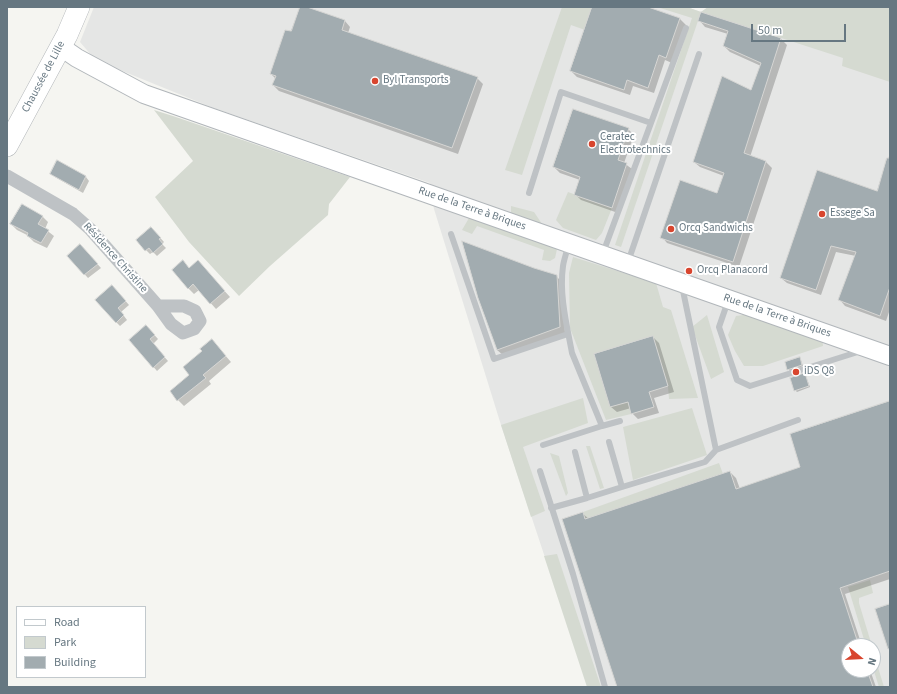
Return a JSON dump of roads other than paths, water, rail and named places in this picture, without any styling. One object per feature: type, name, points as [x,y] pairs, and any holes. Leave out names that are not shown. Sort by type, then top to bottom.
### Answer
[{"type":"main road","name":"Chaussée de Lille","points":[[7,146],[61,46],[79,7]]},
{"type":"main road","name":"Rue de la Terre à Briques","points":[[61,46],[76,58],[144,94],[890,356]]},
{"type":"street","name":"Résidence Christine","points":[[7,176],[73,214],[90,228],[158,306]]},
{"type":"lane","points":[[602,255],[686,28]]},
{"type":"lane","points":[[628,264],[699,54]]},
{"type":"lane","points":[[529,194],[560,92],[651,123]]},
{"type":"lane","points":[[451,234],[494,359],[568,334]]},
{"type":"lane","points":[[569,243],[563,267],[563,298],[568,334],[572,353],[602,426]]},
{"type":"lane","points":[[681,282],[716,450]]},
{"type":"lane","points":[[729,299],[719,327],[737,380],[750,386],[870,349]]},
{"type":"lane","points":[[551,508],[705,462],[716,450],[798,420]]},
{"type":"lane","points":[[543,445],[620,421]]},
{"type":"lane","points":[[610,442],[622,487]]},
{"type":"lane","points":[[575,452],[587,498]]},
{"type":"lane","points":[[540,471],[573,574],[605,687]]},
{"type":"place","name":"Byl Transports","points":[[375,81]]},
{"type":"place","name":"Ceratec Electrotechnics","points":[[592,144]]},
{"type":"place","name":"Essege Sa","points":[[822,214]]},
{"type":"place","name":"Orcq Sandwichs","points":[[671,229]]},
{"type":"place","name":"Orcq Planacord","points":[[689,271]]},
{"type":"place","name":"iDS Q8","points":[[796,372]]}]
